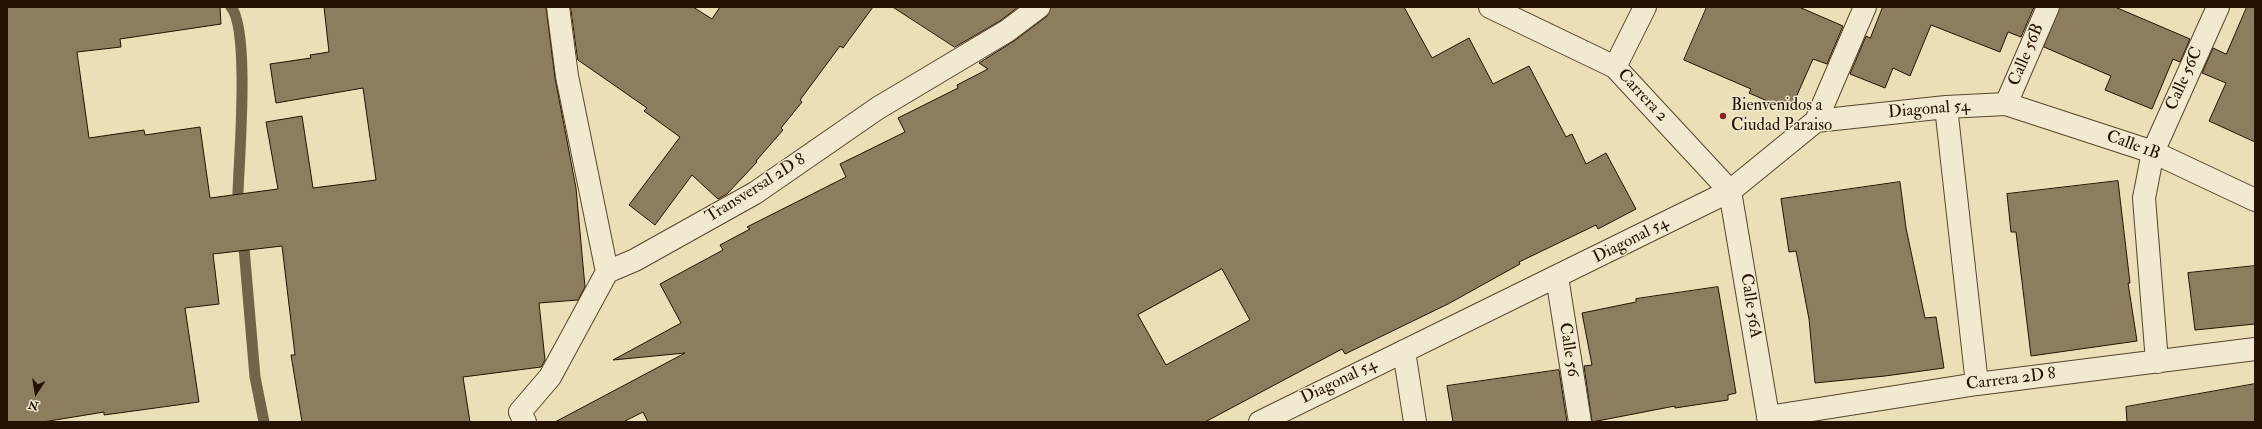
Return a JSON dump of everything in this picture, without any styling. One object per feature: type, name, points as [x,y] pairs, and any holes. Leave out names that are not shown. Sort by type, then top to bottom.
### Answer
[{"type":"street","points":[[523,417],[550,377],[607,272],[567,76],[558,7]]},
{"type":"street","name":"Transversal 2D 8","points":[[607,272],[635,260],[755,193],[878,108],[1007,31],[1039,7]]},
{"type":"street","name":"Carrera 2","points":[[1490,7],[1616,67],[1730,191]]},
{"type":"street","points":[[1616,67],[1645,7]]},
{"type":"street","points":[[1816,120],[1865,7]]},
{"type":"street","name":"Calle 56B","points":[[2006,104],[2048,7]]},
{"type":"street","name":"Calle 56C","points":[[2157,362],[2144,198],[2153,152],[2218,7]]},
{"type":"street","name":"Diagonal 54","points":[[1260,422],[1730,191],[1816,120],[1946,107],[2006,104]]},
{"type":"street","name":"Calle 1B","points":[[2006,104],[2153,152],[2255,200]]},
{"type":"street","points":[[1946,107],[1977,384]]},
{"type":"street","name":"Calle 56A","points":[[1730,191],[1768,420]]},
{"type":"street","name":"Calle 56","points":[[1557,277],[1580,422]]},
{"type":"street","name":"Carrera 2D 8","points":[[1768,420],[1977,384],[2255,349]]},
{"type":"street","points":[[1404,351],[1415,422]]},
{"type":"building","points":[[7,7],[220,7],[221,24],[120,39],[121,47],[77,52],[89,138],[144,130],[145,135],[200,127],[210,198],[278,189],[266,122],[302,116],[313,188],[376,180],[363,88],[276,103],[270,64],[311,58],[310,55],[329,52],[324,7],[546,7],[555,78],[576,188],[585,287],[578,300],[539,303],[545,360],[541,367],[463,377],[470,422],[302,422],[291,355],[295,355],[282,246],[213,254],[219,304],[185,308],[199,402],[104,415],[104,412],[43,422],[7,422]]},
{"type":"building","points":[[571,7],[693,7],[712,19],[720,7],[873,7],[843,48],[840,46],[800,100],[802,102],[781,128],[783,130],[756,161],[757,162],[727,194],[718,199],[692,175],[655,225],[629,205],[680,137],[644,111],[647,108],[578,60]]},
{"type":"building","points":[[893,7],[1018,7],[1000,21],[955,47]]},
{"type":"building","points":[[1051,7],[1404,7],[1432,58],[1469,38],[1493,84],[1529,66],[1566,137],[1572,134],[1586,164],[1606,153],[1636,209],[1598,229],[1596,225],[1519,262],[1520,264],[1448,304],[1345,354],[1342,349],[1205,422],[648,422],[643,412],[623,422],[555,422],[685,353],[613,360],[681,323],[660,284],[723,250],[720,245],[750,229],[747,227],[846,177],[840,164],[905,132],[898,118],[958,88],[957,85],[988,69],[979,63],[1014,41],[1046,17]],"holes":[[[1222,269],[1250,320],[1166,365],[1138,315]]]},
{"type":"building","points":[[1707,7],[1799,7],[1843,26],[1827,64],[1813,59],[1790,111],[1749,93],[1751,89],[1684,60]]},
{"type":"building","points":[[1883,7],[2034,7],[2021,37],[2008,32],[2000,52],[1931,25],[1910,76],[1893,68],[1885,88],[1850,74],[1866,36],[1870,38]]},
{"type":"building","points":[[2060,7],[2115,7],[2190,39],[2180,62],[2173,59],[2152,109],[2105,90],[2111,76],[2044,47]]},
{"type":"building","points":[[2247,7],[2255,7],[2255,142],[2209,121],[2226,83],[2202,73],[2213,48],[2226,54]]},
{"type":"building","points":[[2118,181],[2130,283],[2128,283],[2137,341],[2031,356],[2016,232],[2011,232],[2007,194]]},
{"type":"building","points":[[1900,182],[1906,228],[1925,318],[1936,317],[1944,368],[1815,383],[1809,319],[1796,251],[1789,252],[1781,199]]},
{"type":"building","points":[[2255,266],[2255,324],[2195,330],[2188,273]]},
{"type":"building","points":[[1718,287],[1736,393],[1728,395],[1728,400],[1675,408],[1675,406],[1592,422],[1584,366],[1592,365],[1582,313],[1636,302],[1636,299]]},
{"type":"building","points":[[1559,370],[1567,422],[1453,422],[1447,386]]},
{"type":"building","points":[[2255,384],[2255,422],[2127,422],[2126,407]]},
{"type":"waterway","points":[[231,7],[237,20],[242,67],[238,193],[240,209]]},
{"type":"waterway","points":[[243,236],[255,377],[264,422]]},
{"type":"place","name":"Bienvenidos a Ciudad Paraiso","points":[[1723,116]]}]
